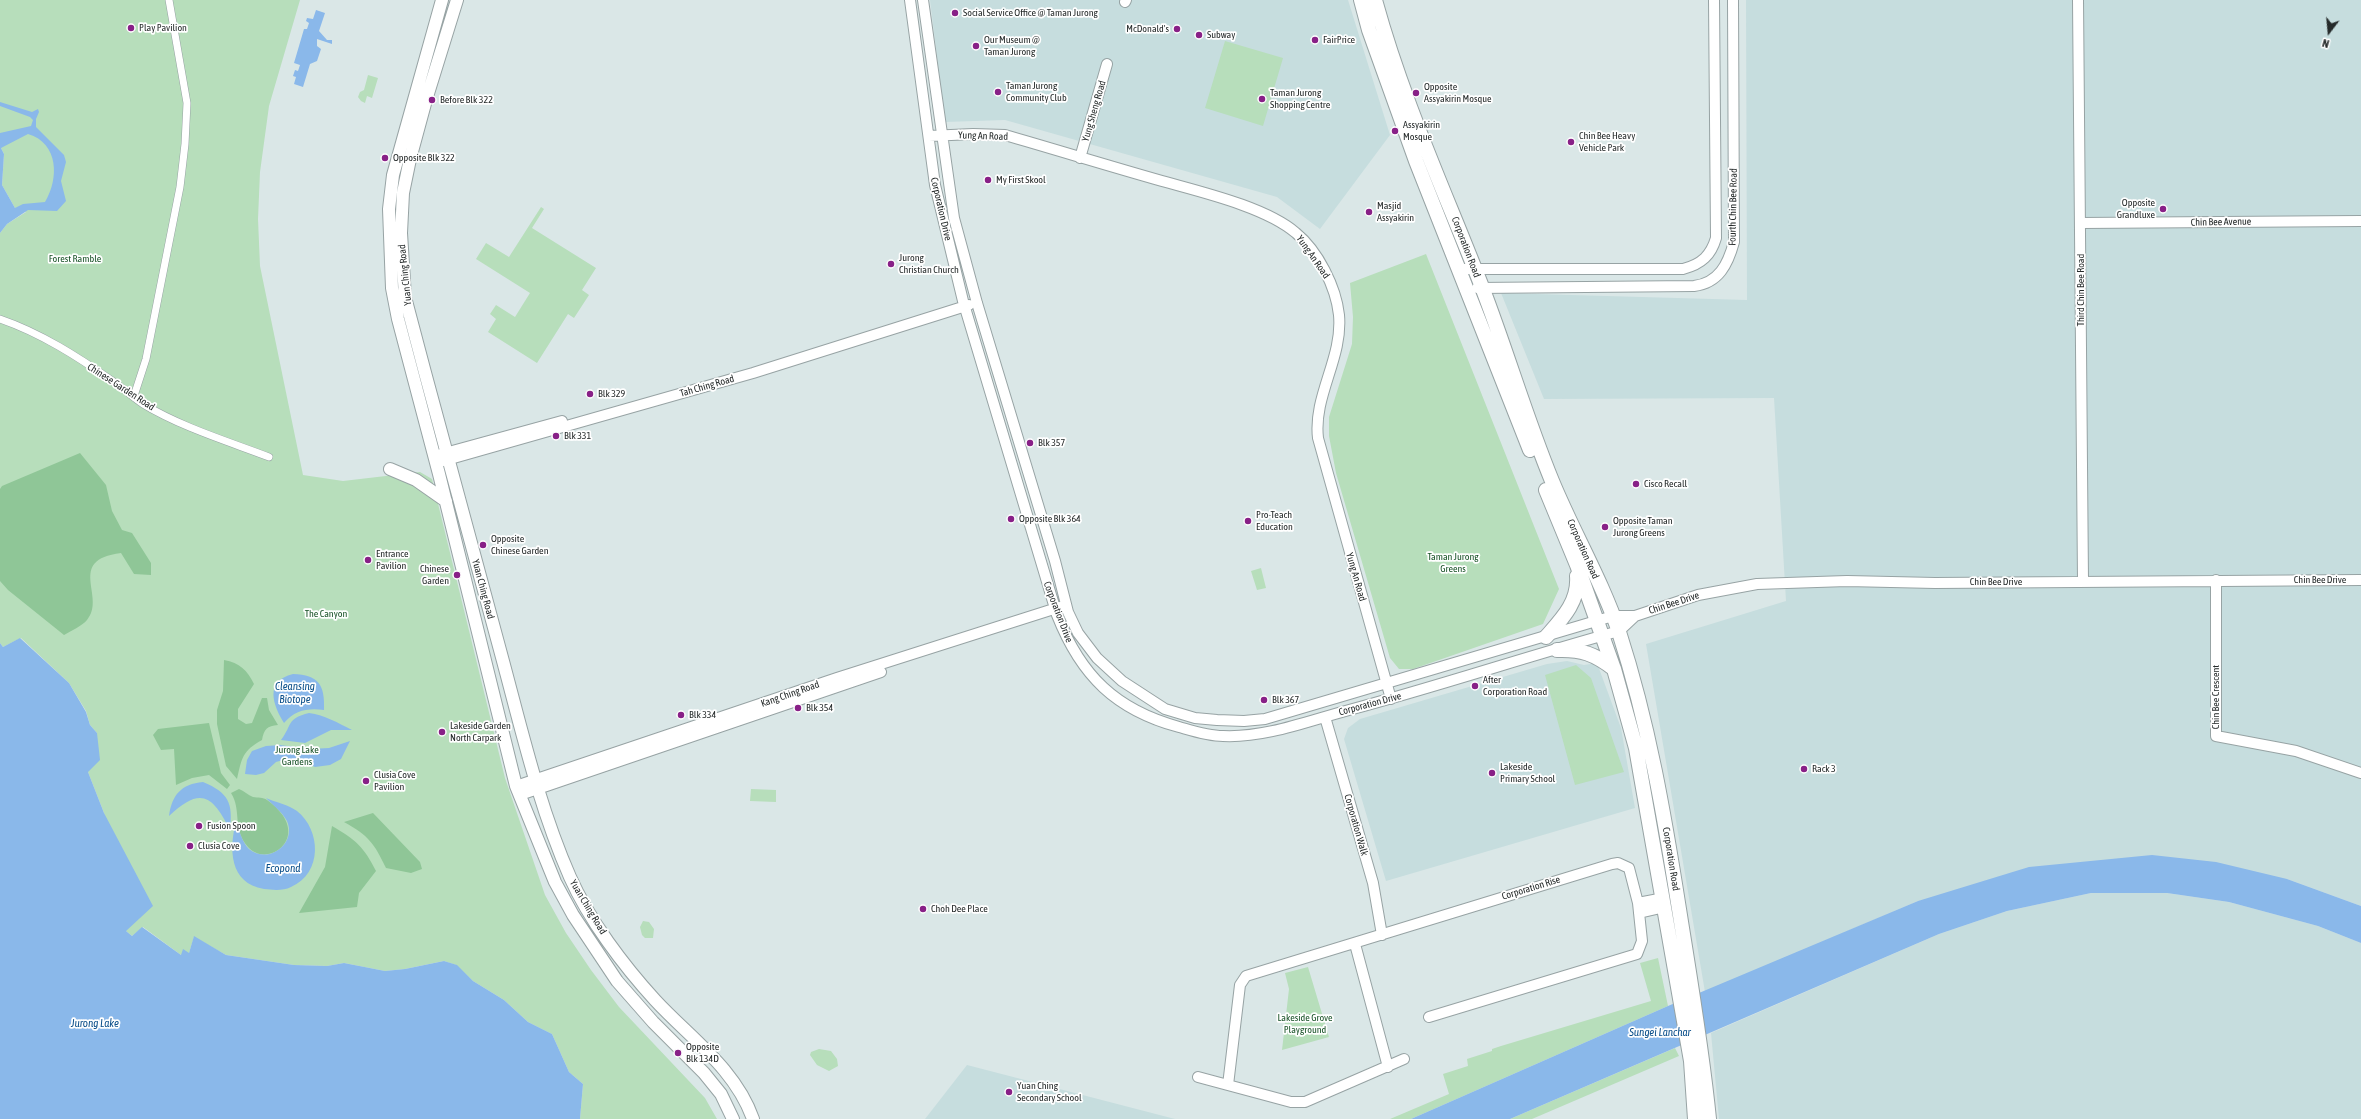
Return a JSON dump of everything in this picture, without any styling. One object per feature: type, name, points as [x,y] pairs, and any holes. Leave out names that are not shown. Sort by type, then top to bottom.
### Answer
[{"type":"main road","name":"Corporation Road","points":[[1361,0],[1369,30],[1416,161],[1577,565],[1614,669],[1636,748],[1664,902],[1679,1001],[1695,1048],[1709,1119]]},
{"type":"main road","name":"Corporation Road","points":[[1376,0],[1386,39],[1414,121],[1475,269],[1540,450],[1613,616],[1651,745],[1665,818],[1693,996],[1695,1119]]},
{"type":"main road","points":[[1546,637],[1572,605],[1577,589],[1577,565]]},
{"type":"main road","points":[[1557,650],[1584,651],[1593,654],[1614,669]]},
{"type":"main road","points":[[1649,820],[1665,818]]},
{"type":"street","points":[[134,396],[146,359],[178,193],[185,144],[187,103],[169,0]]},
{"type":"street","name":"Yuan Ching Road","points":[[442,0],[397,155],[389,209],[392,288],[398,319],[446,501],[518,790],[560,893],[573,915],[617,981],[653,1022],[704,1073],[721,1094],[733,1119]]},
{"type":"street","name":"Yuan Ching Road","points":[[457,0],[410,159],[403,193],[401,233],[405,298],[449,456],[536,784],[574,885],[613,948],[631,973],[661,1006],[725,1070],[745,1100],[753,1119]]},
{"type":"street","name":"Corporation Drive","points":[[910,0],[929,136],[934,185],[964,304],[1056,612],[1067,639],[1085,669],[1112,696],[1137,712],[1162,722],[1222,736],[1262,733],[1391,699],[1557,650],[1618,630]]},
{"type":"street","name":"Corporation Drive","points":[[923,0],[944,135],[954,218],[976,301],[1055,561],[1067,609],[1078,633],[1097,658],[1122,681],[1165,709],[1195,718],[1244,721],[1265,719],[1613,616]]},
{"type":"street","name":"Fourth Chin Bee Road","points":[[1459,269],[1683,269],[1704,260],[1712,251],[1716,238],[1714,0]]},
{"type":"street","name":"Fourth Chin Bee Road","points":[[1467,288],[1694,286],[1708,283],[1718,276],[1730,258],[1734,242],[1733,0]]},
{"type":"street","name":"Third Chin Bee Road","points":[[2078,0],[2083,580]]},
{"type":"street","name":"Yung Sheng Road","points":[[1080,158],[1107,64]]},
{"type":"street","name":"Yung An Road","points":[[929,136],[1005,135],[1212,196],[1268,215],[1297,233],[1327,274],[1336,297],[1339,341],[1317,416],[1318,438],[1391,699]]},
{"type":"street","name":"Chin Bee Avenue","points":[[2081,223],[2361,221]]},
{"type":"street","name":"Tah Ching Road","points":[[435,460],[753,373],[976,301]]},
{"type":"street","name":"Chinese Garden Road","points":[[0,319],[28,329],[54,343],[134,396],[142,403],[189,426],[269,457]]},
{"type":"street","points":[[390,469],[416,480],[446,501]]},
{"type":"street","name":"Chin Bee Drive","points":[[1613,616],[1635,616],[1698,595],[1757,584],[1847,581],[1935,583],[2083,580],[2361,580]]},
{"type":"street","name":"Chin Bee Crescent","points":[[2216,580],[2216,736],[2296,752],[2361,773]]},
{"type":"street","name":"Kang Ching Road","points":[[518,790],[868,673],[1067,609]]},
{"type":"street","name":"Chin Bee Drive","points":[[1618,630],[1635,616]]},
{"type":"street","name":"Corporation Walk","points":[[1325,717],[1373,883],[1382,935]]},
{"type":"street","name":"Corporation Rise","points":[[1382,935],[1398,928],[1618,863],[1629,868],[1632,873],[1642,941],[1641,948],[1637,954],[1428,1017]]},
{"type":"street","points":[[560,893],[574,885]]},
{"type":"street","points":[[1638,908],[1664,902]]},
{"type":"street","points":[[1228,1086],[1242,979],[1246,976],[1382,935]]},
{"type":"street","points":[[1355,944],[1388,1067]]},
{"type":"street","points":[[1198,1078],[1292,1102],[1304,1102],[1404,1059]]},
{"type":"shaded area","points":[[930,0],[1348,0],[1390,135],[1320,229],[1277,197],[1005,120],[945,122]]},
{"type":"shaded area","points":[[1746,0],[2361,0],[2361,906],[2287,879],[1918,901],[1705,992],[1646,644],[1786,601],[1774,398],[1544,399],[1501,293],[1747,300]]},
{"type":"shaded area","name":"Lakeside Primary School","points":[[1567,661],[1584,665],[1597,663],[1621,728],[1635,808],[1386,881],[1344,739],[1348,728],[1360,719],[1547,664]]},
{"type":"shaded area","points":[[2091,893],[2167,893],[2229,902],[2318,926],[2361,943],[2361,1119],[1719,1119],[1711,1033],[1939,934],[2007,911]]},
{"type":"shaded area","name":"Yuan Ching Secondary School","points":[[967,1065],[1175,1119],[925,1119]]},
{"type":"green space","name":"Jurong Lake Gardens","points":[[0,0],[300,0],[269,106],[260,172],[258,219],[260,266],[303,475],[343,481],[420,472],[432,479],[505,778],[545,895],[566,933],[591,970],[619,1007],[705,1098],[717,1119],[580,1119],[583,1084],[569,1072],[552,1034],[528,1022],[504,1000],[473,981],[456,965],[444,961],[405,969],[385,971],[344,963],[327,966],[294,965],[226,955],[194,937],[189,953],[181,955],[143,927],[132,936],[126,931],[104,813],[88,772],[97,733],[90,725],[86,711],[69,683],[21,638],[3,647],[0,643],[0,233],[7,224],[26,212],[15,208],[2,185],[4,154],[0,146]]},
{"type":"green space","points":[[1225,41],[1283,58],[1263,126],[1205,108]]},
{"type":"green space","points":[[368,75],[378,78],[372,98],[367,96],[365,103],[358,97],[360,92],[364,90]]},
{"type":"green space","points":[[541,207],[544,209],[532,228],[596,268],[582,290],[589,295],[574,318],[568,314],[537,363],[488,332],[496,319],[490,314],[496,305],[515,317],[530,293],[476,259],[486,243],[509,257]]},
{"type":"green space","name":"Taman Jurong Greens","points":[[1426,254],[1559,589],[1543,624],[1413,669],[1399,669],[1390,658],[1336,473],[1329,436],[1329,417],[1352,344],[1353,317],[1350,283]]},
{"type":"green space","points":[[80,453],[106,485],[112,511],[122,530],[132,533],[151,563],[151,575],[134,574],[121,553],[104,557],[95,563],[91,571],[90,580],[93,601],[92,611],[85,622],[64,635],[8,590],[0,581],[0,489],[2,486]]},
{"type":"green space","points":[[1261,568],[1266,588],[1257,590],[1251,571]]},
{"type":"green space","points":[[224,660],[239,665],[246,671],[254,684],[238,709],[238,719],[246,724],[252,723],[262,698],[267,698],[269,710],[278,725],[271,726],[267,729],[262,740],[250,748],[242,760],[237,779],[226,766],[217,724],[217,710],[223,691]]},
{"type":"green space","points":[[1576,665],[1591,678],[1624,772],[1575,785],[1545,675]]},
{"type":"green space","points":[[209,723],[221,773],[230,785],[227,789],[209,775],[192,778],[176,785],[174,749],[161,750],[153,735],[158,729]]},
{"type":"green space","points":[[239,789],[253,797],[267,800],[281,813],[288,825],[288,836],[283,845],[276,851],[266,854],[257,853],[248,847],[243,840],[238,826],[236,806],[231,793]]},
{"type":"green space","points":[[751,789],[776,790],[776,802],[750,801]]},
{"type":"green space","points":[[373,813],[420,862],[422,869],[411,873],[386,868],[378,852],[370,841],[344,822]]},
{"type":"green space","points":[[332,826],[353,840],[363,850],[376,871],[359,893],[357,907],[299,913],[325,867]]},
{"type":"green space","points":[[643,921],[649,922],[654,929],[653,938],[645,938],[642,935],[640,927]]},
{"type":"green space","points":[[1658,958],[1668,1006],[1411,1119],[1390,1119],[1449,1094],[1443,1074],[1468,1066],[1467,1059],[1492,1051],[1492,1049],[1501,1046],[1651,1001],[1640,963]]},
{"type":"green space","name":"Lakeside Grove Playground","points":[[1308,967],[1329,1037],[1282,1050],[1289,989],[1285,973]]},
{"type":"green space","points":[[1675,1048],[1679,1056],[1532,1119],[1510,1119]]},
{"type":"green space","points":[[819,1049],[831,1051],[837,1059],[838,1066],[829,1071],[817,1065],[810,1055],[811,1052]]},
{"type":"water","points":[[316,10],[325,13],[319,31],[327,40],[332,40],[332,44],[317,39],[317,46],[321,49],[317,61],[310,64],[303,87],[294,84],[296,77],[293,76],[295,70],[298,71],[300,65],[294,63],[304,29],[307,29],[309,23],[306,21],[307,18],[313,19]]},
{"type":"water","points":[[0,102],[32,112],[38,109],[39,112],[36,119],[36,127],[64,155],[66,162],[61,181],[66,201],[57,211],[28,210],[7,224],[0,233],[0,133],[31,126],[33,120],[30,117],[0,106]],"holes":[[[28,134],[46,145],[51,153],[54,173],[50,193],[45,202],[23,204],[15,208],[2,185],[4,154],[1,148]]]},
{"type":"water","name":"Jurong Lake","points":[[20,638],[69,683],[86,712],[90,725],[97,733],[100,760],[88,772],[104,813],[153,906],[126,931],[132,936],[142,927],[181,955],[183,949],[189,953],[194,936],[226,955],[294,965],[327,966],[344,963],[385,971],[405,969],[444,961],[457,965],[473,981],[504,1000],[528,1022],[552,1034],[569,1072],[583,1084],[580,1119],[0,1119],[0,643],[3,647]]},
{"type":"water","name":"Cleansing Biotope","points":[[293,674],[309,677],[319,683],[323,694],[324,710],[313,709],[302,711],[293,715],[284,723],[274,701],[275,688],[278,682],[284,677]]},
{"type":"water","points":[[309,713],[326,717],[352,730],[331,730],[305,743],[281,740],[293,720]]},
{"type":"water","points":[[350,741],[341,759],[330,765],[315,767],[300,760],[283,760],[276,762],[264,773],[256,775],[245,774],[247,760],[252,751],[266,746],[280,745],[310,749],[329,748]]},
{"type":"water","points":[[203,782],[219,790],[227,800],[231,813],[230,830],[217,809],[211,802],[204,799],[197,798],[189,801],[169,816],[172,802],[183,788],[195,783]]},
{"type":"water","name":"Ecopond","points":[[266,798],[286,805],[297,811],[305,819],[311,829],[314,840],[315,851],[309,872],[301,880],[285,889],[274,890],[252,886],[244,880],[234,863],[232,843],[236,821],[244,843],[249,849],[256,853],[264,855],[279,850],[288,837],[289,829],[287,821]]},
{"type":"water","name":"Sungei Lanchar","points":[[2152,855],[2216,862],[2287,879],[2361,906],[2361,943],[2318,926],[2229,902],[2167,893],[2091,893],[2007,911],[1939,934],[1510,1119],[1411,1119],[1668,1006],[1918,901],[2029,867]]},
{"type":"place","name":"Social Service Office @ Taman Jurong","points":[[955,13]]},
{"type":"place","name":"Play Pavilion","points":[[131,28]]},
{"type":"place","name":"McDonald's","points":[[1177,29]]},
{"type":"place","name":"Subway","points":[[1199,35]]},
{"type":"place","name":"FairPrice","points":[[1315,40]]},
{"type":"place","name":"Our Museum @ Taman Jurong","points":[[976,46]]},
{"type":"place","name":"Taman Jurong Community Club","points":[[998,92]]},
{"type":"place","name":"Opposite Assyakirin Mosque","points":[[1416,93]]},
{"type":"place","name":"Taman Jurong Shopping Centre","points":[[1262,99]]},
{"type":"place","name":"Before Blk 322","points":[[432,100]]},
{"type":"place","name":"Assyakirin Mosque","points":[[1395,131]]},
{"type":"place","name":"Chin Bee Heavy Vehicle Park","points":[[1571,142]]},
{"type":"place","name":"Opposite Blk 322","points":[[385,158]]},
{"type":"place","name":"My First Skool","points":[[988,180]]},
{"type":"place","name":"Opposite Grandluxe","points":[[2163,209]]},
{"type":"place","name":"Masjid Assyakirin","points":[[1369,212]]},
{"type":"place","name":"Jurong Christian Church","points":[[891,264]]},
{"type":"place","name":"Blk 329","points":[[590,394]]},
{"type":"place","name":"Blk 331","points":[[556,436]]},
{"type":"place","name":"Blk 357","points":[[1030,443]]},
{"type":"place","name":"Cisco Recall","points":[[1636,484]]},
{"type":"place","name":"Opposite Blk 364","points":[[1011,519]]},
{"type":"place","name":"Pro-Teach Education","points":[[1248,521]]},
{"type":"place","name":"Opposite Taman Jurong Greens","points":[[1605,527]]},
{"type":"place","name":"Opposite Chinese Garden","points":[[483,545]]},
{"type":"place","name":"Entrance Pavilion","points":[[368,560]]},
{"type":"place","name":"Chinese Garden","points":[[457,575]]},
{"type":"place","name":"After Corporation Road","points":[[1475,686]]},
{"type":"place","name":"Blk 367","points":[[1264,700]]},
{"type":"place","name":"Blk 354","points":[[798,708]]},
{"type":"place","name":"Blk 334","points":[[681,715]]},
{"type":"place","name":"Lakeside Garden North Carpark","points":[[442,732]]},
{"type":"place","name":"Rack 3","points":[[1804,769]]},
{"type":"place","name":"Lakeside Primary School","points":[[1492,773]]},
{"type":"place","name":"Clusia Cove Pavilion","points":[[366,781]]},
{"type":"place","name":"Fusion Spoon","points":[[199,826]]},
{"type":"place","name":"Clusia Cove","points":[[190,846]]},
{"type":"place","name":"Choh Dee Place","points":[[923,909]]},
{"type":"place","name":"Opposite Blk 134D","points":[[678,1053]]},
{"type":"place","name":"Yuan Ching Secondary School","points":[[1009,1092]]},
{"type":"park label","name":"Forest Ramble","points":[[75,259]]},
{"type":"park label","name":"The Canyon","points":[[326,614]]}]
